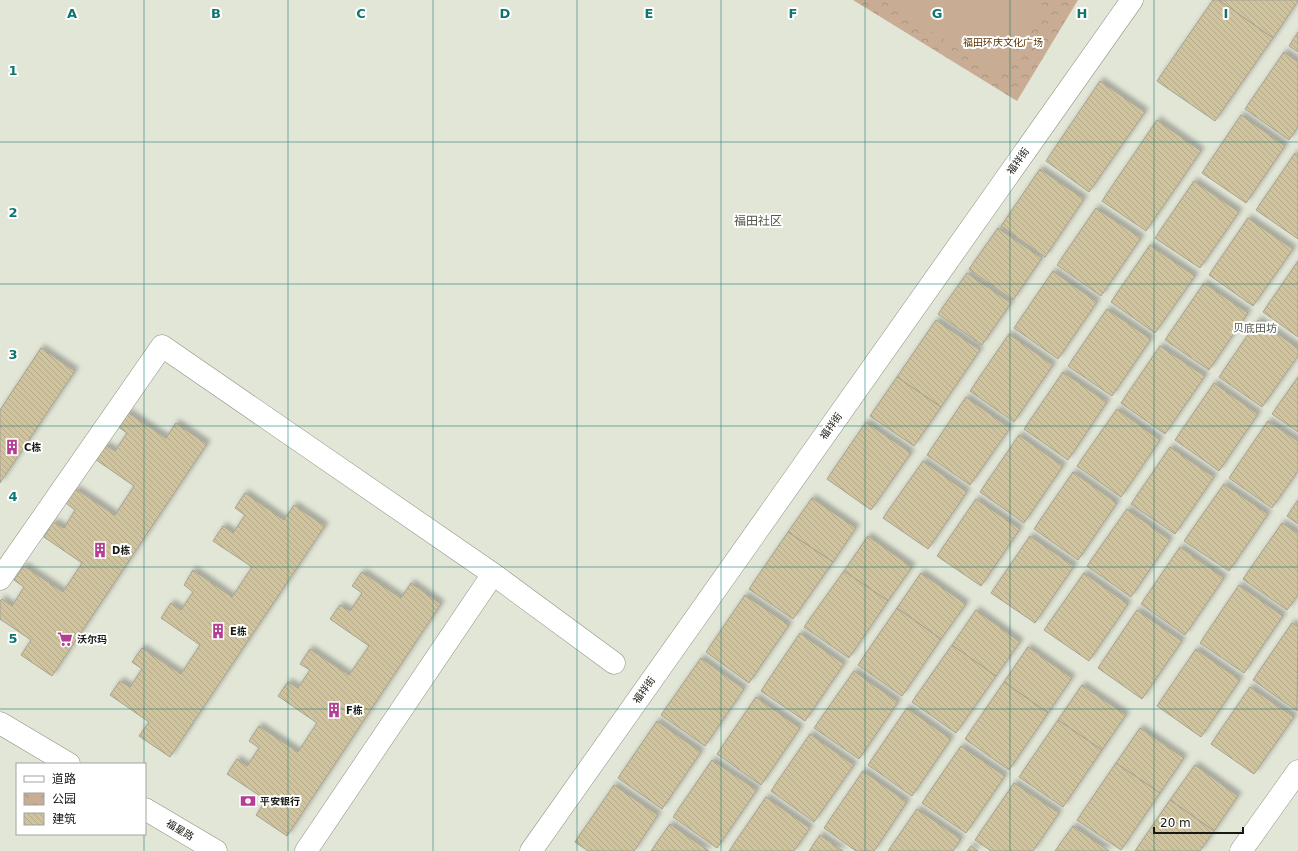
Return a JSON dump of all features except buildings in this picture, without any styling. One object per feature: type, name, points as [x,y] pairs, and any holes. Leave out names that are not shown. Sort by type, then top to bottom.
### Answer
[{"type":"street","name":"福祥街","points":[[531,851],[1132,0]]},
{"type":"street","points":[[0,579],[162,346],[493,574],[614,663]]},
{"type":"street","points":[[306,851],[493,574]]},
{"type":"street","points":[[0,723],[67,763]]},
{"type":"street","points":[[1241,851],[1298,771]]},
{"type":"street","name":"福星路","points":[[146,810],[216,851]]},
{"type":"green space","name":"福田环庆文化广场","points":[[853,0],[1078,0],[1017,101]]},
{"type":"green space","points":[[887,0],[1034,0],[1044,6],[996,76]]},
{"type":"place","name":"C栋","points":[[12,447]]},
{"type":"place","name":"D栋","points":[[100,550]]},
{"type":"place","name":"E栋","points":[[218,631]]},
{"type":"place","name":"沃尔玛","points":[[65,639]]},
{"type":"place","name":"F栋","points":[[334,710]]},
{"type":"place","name":"平安银行","points":[[248,801]]},
{"type":"district","name":"福田社区","points":[[758,221]]},
{"type":"district","name":"贝底田坊","points":[[1255,328]]}]
